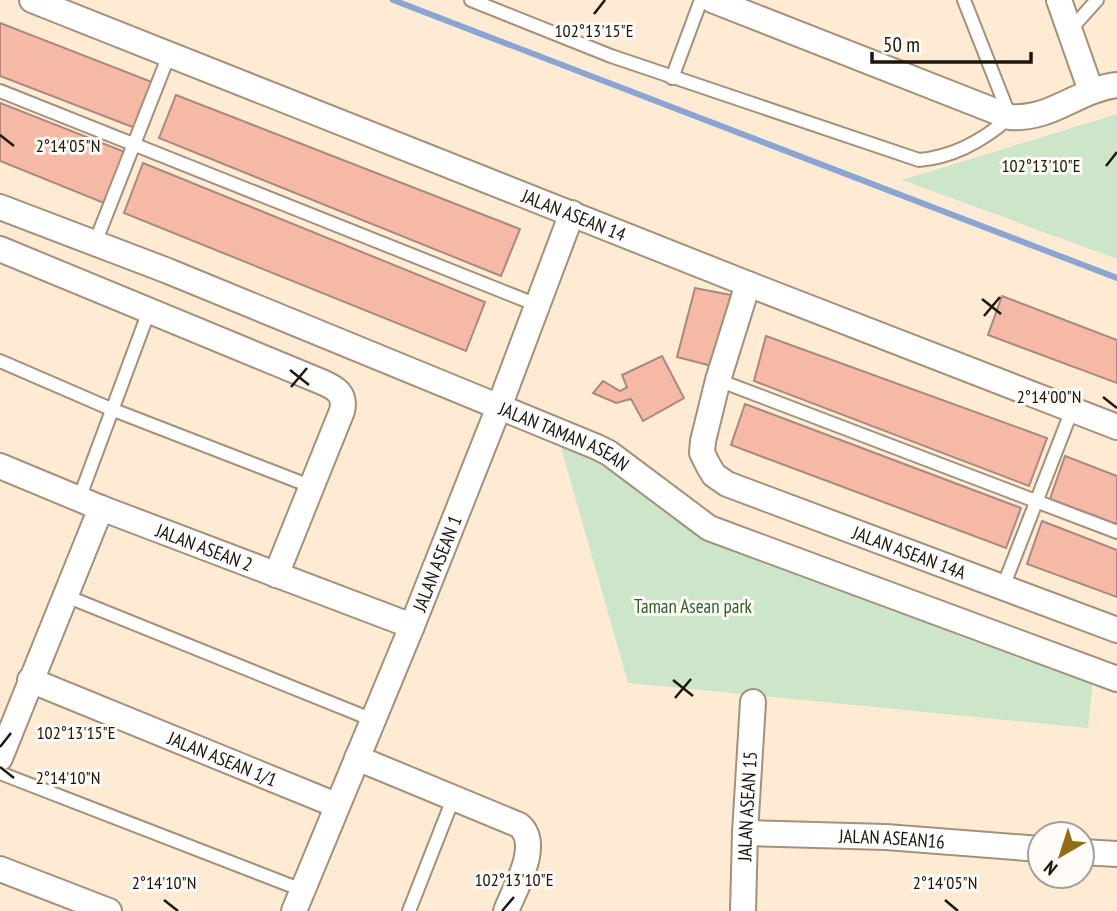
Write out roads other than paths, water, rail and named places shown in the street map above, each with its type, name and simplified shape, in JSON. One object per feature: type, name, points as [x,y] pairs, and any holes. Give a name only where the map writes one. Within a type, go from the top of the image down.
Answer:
[{"type":"street","name":"JALAN ASEAN 14","points":[[32,0],[1117,427]]},
{"type":"street","points":[[712,0],[1010,117],[1027,118],[1042,114],[1091,91],[1117,85]]},
{"type":"street","points":[[1059,0],[1091,91]]},
{"type":"street","name":"JALAN TAMAN ASEAN","points":[[0,207],[95,243],[609,453],[709,527],[1117,679]]},
{"type":"street","name":"JALAN ASEAN 1","points":[[298,900],[412,626],[572,213]]},
{"type":"street","points":[[0,249],[335,388],[342,396],[342,411],[276,575]]},
{"type":"street","points":[[718,380],[748,284]]},
{"type":"street","name":"JALAN ASEAN 14A","points":[[718,380],[702,453],[714,475],[727,484],[1117,629]]},
{"type":"street","name":"JALAN ASEAN 2","points":[[0,467],[90,504],[412,626]]},
{"type":"street","points":[[0,758],[66,596],[90,504]]},
{"type":"street","name":"JALAN ASEAN 1/1","points":[[30,681],[337,805]]},
{"type":"street","name":"JALAN ASEAN 15","points":[[743,911],[753,702]]},
{"type":"street","points":[[357,758],[519,825],[526,831],[530,841],[529,853],[506,911]]},
{"type":"street","name":"JALAN ASEAN16","points":[[745,833],[886,837],[1026,848]]},
{"type":"street","points":[[1096,853],[1117,854]]},
{"type":"street","points":[[0,869],[109,911]]},
{"type":"lane","points":[[471,0],[672,78],[919,160],[965,148],[984,139],[1010,117],[964,0]]},
{"type":"lane","points":[[672,78],[701,0]]},
{"type":"lane","points":[[1070,30],[1097,0]]},
{"type":"lane","points":[[95,243],[169,55]]},
{"type":"lane","points":[[0,91],[537,305]]},
{"type":"lane","points":[[90,504],[111,409],[149,311]]},
{"type":"lane","points":[[0,361],[111,409],[310,485]]},
{"type":"lane","points":[[718,380],[1117,532]]},
{"type":"lane","points":[[1003,587],[1072,410]]},
{"type":"lane","points":[[66,596],[373,720]]},
{"type":"lane","points":[[0,773],[298,900]]},
{"type":"lane","points":[[409,911],[453,799]]},
{"type":"waterway","points":[[393,0],[1117,278]]},
{"type":"park label","name":"Taman Asean park","points":[[693,606]]}]
